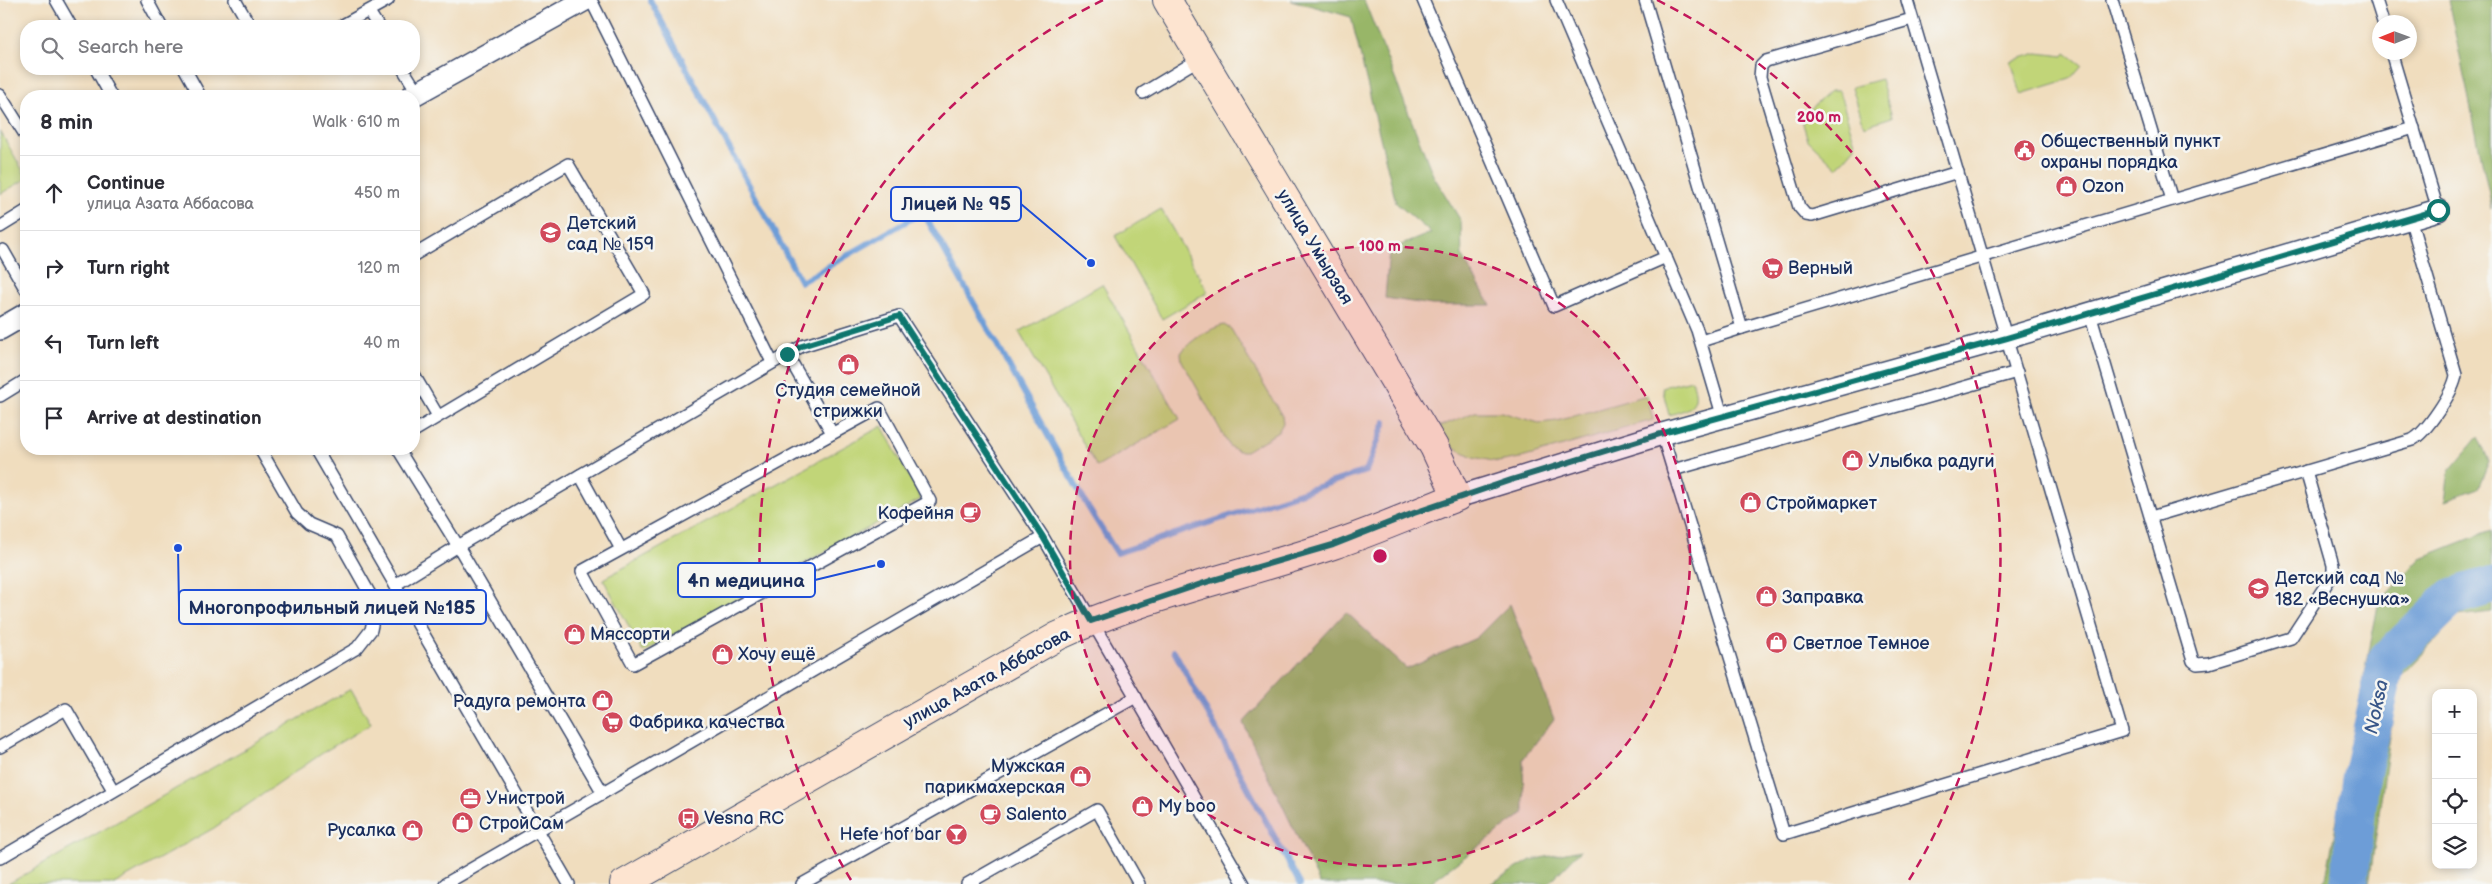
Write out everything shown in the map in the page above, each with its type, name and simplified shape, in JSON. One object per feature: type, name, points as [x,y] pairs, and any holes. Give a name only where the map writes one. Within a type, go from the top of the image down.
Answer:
[{"type":"street","points":[[420,91],[585,0]]},
{"type":"street","name":"улица Умырзая","points":[[1167,0],[1434,447],[1457,498]]},
{"type":"street","name":"улица Азата Аббасова","points":[[624,884],[1058,636],[1091,621],[1210,581],[1333,545],[1457,498],[1662,434],[2053,325],[2438,210]]},
{"type":"street","points":[[0,329],[20,317]]},
{"type":"lane","points":[[56,0],[68,20]]},
{"type":"lane","points":[[147,0],[158,20]]},
{"type":"lane","points":[[235,0],[247,20]]},
{"type":"lane","points":[[353,20],[388,0]]},
{"type":"lane","points":[[591,0],[772,362]]},
{"type":"lane","points":[[1423,0],[1554,306],[1666,257]]},
{"type":"lane","points":[[1556,0],[1701,341],[1723,418]]},
{"type":"lane","points":[[1645,0],[1742,328]]},
{"type":"lane","points":[[1662,434],[1784,834],[2122,732],[1907,0]]},
{"type":"lane","points":[[2112,0],[2172,200]]},
{"type":"lane","points":[[2376,0],[2380,15]]},
{"type":"lane","points":[[369,12],[374,20]]},
{"type":"lane","points":[[1912,19],[1766,61],[1762,65],[1760,76],[1796,198],[1802,213],[1812,216],[1958,172]]},
{"type":"lane","points":[[1144,93],[1201,58]]},
{"type":"lane","points":[[2393,60],[2438,210]]},
{"type":"lane","points":[[100,75],[108,90]]},
{"type":"lane","points":[[188,75],[196,90]]},
{"type":"lane","points":[[407,75],[413,90]]},
{"type":"lane","points":[[0,95],[20,127]]},
{"type":"lane","points":[[1701,341],[2414,128]]},
{"type":"lane","points":[[420,251],[568,164],[644,294],[420,427]]},
{"type":"lane","points":[[0,226],[20,214]]},
{"type":"lane","points":[[2151,518],[2416,438],[2425,430],[2453,387],[2456,375],[2410,218]]},
{"type":"lane","points":[[3,250],[20,280]]},
{"type":"lane","points":[[2090,314],[2193,660],[2199,665],[2291,638],[2333,574],[2333,565],[2306,471]]},
{"type":"lane","points":[[395,585],[772,362],[802,346],[899,316],[1043,537],[1244,884]]},
{"type":"lane","points":[[787,354],[832,433]]},
{"type":"lane","points":[[1673,470],[2017,372]]},
{"type":"lane","points":[[0,396],[20,384]]},
{"type":"lane","points":[[420,385],[438,416]]},
{"type":"lane","points":[[879,408],[930,501],[634,664],[582,571],[832,433],[879,408]]},
{"type":"lane","points":[[0,858],[357,648],[371,630],[376,605],[337,536],[309,524],[297,513],[263,455]]},
{"type":"lane","points":[[319,455],[569,884]]},
{"type":"lane","points":[[402,455],[458,546],[603,793]]},
{"type":"lane","points":[[580,475],[621,550]]},
{"type":"lane","points":[[445,884],[1043,537]]},
{"type":"lane","points":[[802,884],[1136,697]]},
{"type":"lane","points":[[0,746],[66,709],[113,790]]},
{"type":"lane","points":[[967,884],[1097,810],[1139,884]]},
{"type":"green space","points":[[1291,0],[1364,0],[1433,175],[1461,221],[1462,257],[1491,305],[1432,305],[1385,298],[1389,250],[1431,233],[1396,203],[1351,17]]},
{"type":"green space","points":[[2448,0],[2492,0],[2492,208]]},
{"type":"green space","points":[[2037,53],[2064,56],[2066,53],[2082,65],[2070,79],[2021,94],[2011,61]]},
{"type":"green space","points":[[1881,79],[1892,117],[1864,126],[1852,87]]},
{"type":"green space","points":[[1830,91],[1839,91],[1855,143],[1855,147],[1837,168],[1808,140],[1803,124],[1804,115]]},
{"type":"green space","points":[[0,131],[20,166],[20,182],[0,194]]},
{"type":"green space","points":[[1161,209],[1208,292],[1162,319],[1115,236]]},
{"type":"green space","points":[[1102,284],[1180,419],[1097,467],[1019,332]]},
{"type":"green space","points":[[1224,325],[1231,329],[1282,416],[1283,423],[1278,432],[1246,451],[1239,451],[1230,447],[1182,361],[1181,353],[1189,344],[1206,332]]},
{"type":"green space","points":[[1692,380],[1695,395],[1692,405],[1683,411],[1669,415],[1662,387]]},
{"type":"green space","points":[[1647,395],[1653,420],[1525,457],[1498,462],[1473,457],[1451,446],[1436,428],[1475,412],[1501,412],[1539,423],[1557,421]]},
{"type":"green space","points":[[882,426],[921,499],[643,652],[603,579]]},
{"type":"green space","points":[[2478,437],[2489,461],[2478,488],[2445,500],[2449,471]]},
{"type":"green space","points":[[2492,530],[2492,612],[2458,616],[2398,680],[2369,884],[2321,884],[2326,878],[2378,605],[2421,558]]},
{"type":"green space","points":[[1510,604],[1554,719],[1523,759],[1524,813],[1428,884],[1320,884],[1243,723],[1346,612],[1407,669],[1476,638]]},
{"type":"green space","points":[[351,689],[371,724],[327,750],[214,828],[114,884],[8,884]]},
{"type":"green space","points":[[1581,850],[1548,884],[1490,884],[1531,860]]},
{"type":"waterway","points":[[650,0],[801,282],[923,212],[1089,509],[1117,553],[1366,471],[1385,422]]},
{"type":"waterway","name":"Noksa","points":[[2349,884],[2360,782],[2387,660],[2452,597],[2492,585]]},
{"type":"waterway","points":[[1174,651],[1300,884]]},
{"type":"place","name":"Общественный пункт охраны порядка","points":[[2025,151]]},
{"type":"place","name":"Ozon","points":[[2066,186]]},
{"type":"place","name":"Детский сад № 159","points":[[551,233]]},
{"type":"place","name":"Лицей № 95","points":[[1091,263]]},
{"type":"place","name":"Верный","points":[[1772,268]]},
{"type":"place","name":"Студия семейной стрижки","points":[[848,365]]},
{"type":"place","name":"Улыбка радуги","points":[[1852,461]]},
{"type":"place","name":"Строймаркет","points":[[1750,503]]},
{"type":"place","name":"Кофейня","points":[[970,513]]},
{"type":"place","name":"Многопрофильный лицей №185","points":[[178,548]]},
{"type":"place","name":"4п медицина","points":[[881,564]]},
{"type":"place","name":"Детский сад № 182 «Веснушка»","points":[[2259,588]]},
{"type":"place","name":"Заправка","points":[[1766,597]]},
{"type":"place","name":"Мяссорти","points":[[574,634]]},
{"type":"place","name":"Светлое Темное","points":[[1777,643]]},
{"type":"place","name":"Хочу ещё","points":[[722,654]]},
{"type":"place","name":"Радуга ремонта","points":[[602,701]]},
{"type":"place","name":"Фабрика качества","points":[[613,722]]},
{"type":"place","name":"Мужская парикмахерская","points":[[1081,776]]},
{"type":"place","name":"Унистрой","points":[[470,798]]},
{"type":"place","name":"My boo","points":[[1142,806]]},
{"type":"place","name":"Salento","points":[[990,814]]},
{"type":"place","name":"Vesna RC","points":[[688,818]]},
{"type":"place","name":"СтройСам","points":[[463,823]]},
{"type":"place","name":"Русалка","points":[[412,830]]},
{"type":"place","name":"Hefe hof bar","points":[[957,834]]},
{"type":"route","points":[[787,354],[802,346],[899,316],[1043,537],[1091,621],[1210,581],[1333,545],[1457,498],[1670,431],[1723,418],[2007,338],[2438,210]]}]
